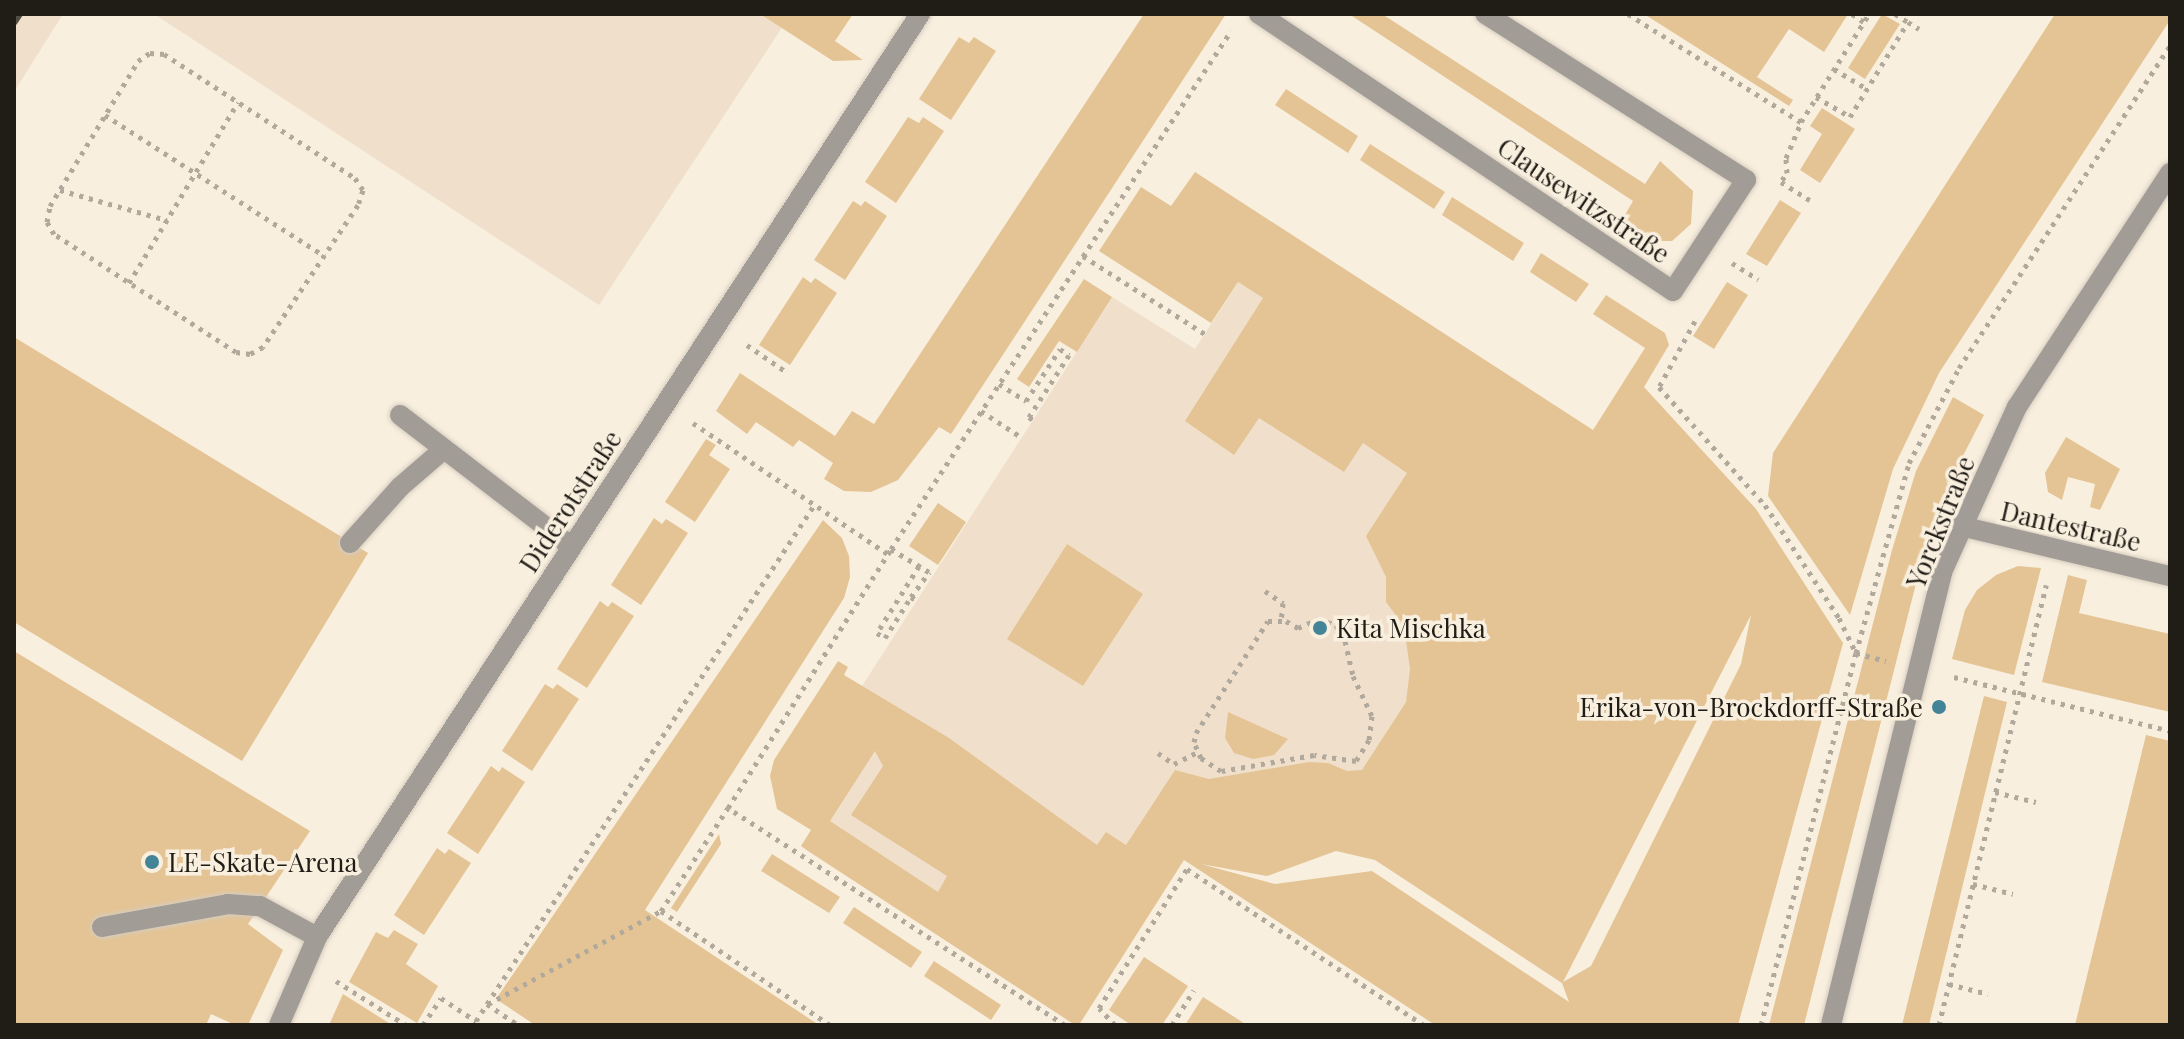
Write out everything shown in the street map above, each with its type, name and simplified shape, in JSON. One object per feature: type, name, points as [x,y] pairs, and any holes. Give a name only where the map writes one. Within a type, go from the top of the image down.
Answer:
[{"type":"street","name":"Diderotstraße","points":[[279,1025],[317,937],[920,14]]},
{"type":"street","name":"Clausewitzstraße","points":[[1259,14],[1673,291],[1746,180],[1485,14]]},
{"type":"street","name":"Yorckstraße","points":[[1831,1025],[1942,572],[2017,407],[2170,173]]},
{"type":"street","points":[[400,415],[571,546]]},
{"type":"street","points":[[350,543],[400,487],[444,449]]},
{"type":"street","name":"Dantestraße","points":[[1961,526],[2170,576]]},
{"type":"street","points":[[102,927],[228,904],[260,906],[317,937]]},
{"type":"path","points":[[1628,14],[1801,122]]},
{"type":"path","points":[[1852,14],[1864,22]]},
{"type":"path","points":[[1772,196],[1787,173],[1786,158],[1801,122],[1869,14]]},
{"type":"path","points":[[1895,14],[1919,29]]},
{"type":"path","points":[[1816,97],[1850,117],[1908,22]]},
{"type":"path","points":[[487,1004],[661,911],[889,551],[1235,26]]},
{"type":"path","points":[[1761,1025],[1856,653],[1909,463],[1951,382],[2170,46]]},
{"type":"path","points":[[150,53],[164,54],[238,102],[355,178],[363,190],[358,205],[263,347],[250,354],[236,352],[129,283],[54,234],[47,222],[50,206],[105,115],[138,61],[150,53]]},
{"type":"path","points":[[1834,69],[1867,89]]},
{"type":"path","points":[[129,283],[238,102]]},
{"type":"path","points":[[105,115],[325,256]]},
{"type":"path","points":[[1781,182],[1810,200]]},
{"type":"path","points":[[60,190],[167,220]]},
{"type":"path","points":[[1723,275],[1739,249]]},
{"type":"path","points":[[1083,256],[1205,334]]},
{"type":"path","points":[[1731,262],[1758,279]]},
{"type":"path","points":[[1700,312],[1659,387],[1765,505],[1839,618],[1856,653]]},
{"type":"path","points":[[742,342],[785,371]]},
{"type":"path","points":[[999,384],[1026,401],[1060,349],[1069,355],[1029,417],[1033,420]]},
{"type":"path","points":[[665,404],[815,504],[889,551],[919,566],[929,572],[885,638],[877,633],[919,566]]},
{"type":"path","points":[[981,411],[1021,437]]},
{"type":"path","points":[[423,1025],[441,998],[476,1021],[815,504]]},
{"type":"path","points":[[1939,1025],[2046,585]]},
{"type":"path","points":[[1265,591],[1283,603],[1281,621]]},
{"type":"path","points":[[1318,619],[1336,625],[1345,641],[1353,676],[1372,716],[1369,740],[1356,761],[1314,755],[1221,771],[1198,752],[1196,733],[1268,621],[1281,621],[1298,628],[1318,619]]},
{"type":"path","points":[[1856,653],[2170,731]]},
{"type":"path","points":[[1158,753],[1174,764],[1198,752]]},
{"type":"path","points":[[1995,792],[2036,802]]},
{"type":"path","points":[[728,808],[1065,1025]]},
{"type":"path","points":[[1115,1025],[1099,1008],[1187,869],[1424,1025]]},
{"type":"path","points":[[1973,884],[2013,894]]},
{"type":"path","points":[[661,911],[830,1025]]},
{"type":"path","points":[[317,937],[334,980],[406,1025]]},
{"type":"path","points":[[1949,984],[1988,994]]},
{"type":"path","points":[[1172,1025],[1194,990]]},
{"type":"path","points":[[487,1004],[518,1025]]},
{"type":"shaded area","points":[[14,14],[63,14],[14,92]]},
{"type":"shaded area","points":[[154,14],[791,14],[599,305]]},
{"type":"shaded area","points":[[760,14],[853,14],[835,41],[863,60],[833,61]]},
{"type":"shaded area","points":[[1144,14],[1226,14],[951,434],[939,427],[898,480],[871,492],[844,491],[824,479],[833,463],[799,440],[793,447],[756,422],[747,434],[716,411],[740,373],[835,436],[852,411],[874,424]]},
{"type":"shaded area","points":[[1349,14],[1382,14],[1645,184],[1660,161],[1693,191],[1691,224],[1672,241],[1651,241],[1619,225],[1633,201]]},
{"type":"shaded area","points":[[1644,14],[1848,14],[1824,52],[1789,29],[1757,77],[1793,100],[1789,106]]},
{"type":"shaded area","points":[[1882,14],[1900,24],[1865,79],[1848,68]]},
{"type":"shaded area","points":[[2055,14],[2170,14],[2170,20],[1939,373],[1893,469],[1850,615],[1768,496],[1773,453]]},
{"type":"shaded area","points":[[959,37],[969,43],[974,37],[996,51],[951,120],[919,99]]},
{"type":"shaded area","points":[[1286,89],[1358,136],[1348,153],[1275,105]]},
{"type":"shaded area","points":[[1822,108],[1855,129],[1820,183],[1800,170],[1822,134],[1810,126]]},
{"type":"shaded area","points":[[908,117],[919,123],[923,117],[944,131],[896,203],[865,182]]},
{"type":"shaded area","points":[[1370,144],[1445,192],[1434,209],[1360,160]]},
{"type":"shaded area","points":[[1195,172],[1593,430],[1645,348],[1593,314],[1606,295],[1665,333],[1669,345],[1644,387],[1756,509],[1843,643],[1738,1025],[1435,1025],[1184,860],[1079,1025],[1075,1025],[801,846],[811,830],[777,809],[770,776],[774,760],[838,661],[848,667],[844,675],[949,738],[1097,845],[1106,832],[1126,845],[1175,770],[1209,779],[1309,762],[1328,763],[1347,771],[1362,770],[1406,702],[1410,669],[1404,626],[1386,602],[1386,577],[1366,536],[1407,473],[1363,443],[1344,472],[1259,418],[1234,455],[1185,421],[1263,298],[1238,282],[1211,323],[1099,251],[1141,187],[1171,206]],"holes":[[[1751,615],[1741,664],[1591,966],[1563,982]],[[875,751],[883,766],[851,815],[947,876],[938,892],[830,821]],[[1336,851],[1375,860],[1562,983],[1569,1002],[1372,871],[1275,884],[1201,864],[1267,876]]]},
{"type":"shaded area","points":[[1452,197],[1524,243],[1513,261],[1442,215]]},
{"type":"shaded area","points":[[1780,200],[1801,213],[1767,266],[1746,254]]},
{"type":"shaded area","points":[[853,201],[861,206],[865,201],[887,216],[845,280],[814,260]]},
{"type":"shaded area","points":[[1541,253],[1589,284],[1576,302],[1530,272]]},
{"type":"shaded area","points":[[803,277],[811,283],[815,278],[837,293],[790,365],[759,345]]},
{"type":"shaded area","points":[[1084,279],[1112,297],[1077,352],[1059,341],[1029,387],[1017,379]]},
{"type":"shaded area","name":"Kita Mischka","points":[[1238,282],[1752,611],[1562,983],[1375,859],[1186,817],[1077,984],[829,821],[901,711],[862,686],[1112,297],[1195,349]]},
{"type":"shaded area","points":[[1727,282],[1748,295],[1714,349],[1693,336]]},
{"type":"shaded area","points":[[14,337],[368,553],[242,761],[14,622]]},
{"type":"shaded area","points":[[1953,397],[1984,415],[1951,479],[1923,556],[1804,1025],[1769,1025],[1892,550],[1916,471]]},
{"type":"shaded area","points":[[2066,437],[2120,469],[2100,510],[2090,507],[2095,484],[2068,477],[2062,500],[2048,492],[2045,473]]},
{"type":"shaded area","points":[[706,439],[716,445],[709,455],[730,469],[695,522],[665,502]]},
{"type":"shaded area","points":[[938,503],[966,522],[938,565],[909,546]]},
{"type":"shaded area","points":[[654,518],[662,524],[666,519],[688,533],[641,605],[611,585]]},
{"type":"shaded area","points":[[823,520],[842,538],[849,556],[850,577],[844,598],[645,910],[819,1025],[535,1025],[496,999]]},
{"type":"shaded area","points":[[1067,544],[1143,594],[1083,686],[1007,639]]},
{"type":"shaded area","points":[[2018,566],[2041,568],[2014,675],[1952,659],[1965,610],[1977,590],[1996,575]]},
{"type":"shaded area","points":[[2068,575],[2087,580],[2079,613],[2170,634],[2170,712],[2042,682]]},
{"type":"shaded area","points":[[600,601],[608,607],[612,602],[634,616],[587,688],[557,669]]},
{"type":"shaded area","name":"LE-Skate-Arena","points":[[14,651],[310,831],[248,924],[283,950],[248,1025],[235,1025],[211,1014],[206,1025],[14,1025]]},
{"type":"shaded area","points":[[545,684],[553,689],[557,684],[579,699],[532,771],[502,751]]},
{"type":"shaded area","points":[[1984,696],[2007,702],[1929,1025],[1902,1025]]},
{"type":"shaded area","points":[[1228,712],[1288,739],[1274,755],[1253,759],[1234,753],[1225,738]]},
{"type":"shaded area","points":[[2146,735],[2170,741],[2170,1025],[2075,1025]]},
{"type":"shaded area","points":[[491,766],[499,772],[502,767],[525,782],[478,854],[447,833]]},
{"type":"shaded area","points":[[719,834],[721,844],[677,912],[671,908]]},
{"type":"shaded area","points":[[437,848],[445,854],[449,849],[471,863],[424,935],[394,915]]},
{"type":"shaded area","points":[[772,854],[840,897],[829,913],[761,871]]},
{"type":"shaded area","points":[[854,907],[922,952],[911,968],[843,923]]},
{"type":"shaded area","points":[[394,930],[418,944],[406,964],[438,986],[417,1023],[349,982],[376,932],[388,938]]},
{"type":"shaded area","points":[[1144,957],[1188,986],[1162,1025],[1131,1025],[1109,1010]]},
{"type":"shaded area","points":[[934,961],[1001,1005],[991,1020],[924,976]]},
{"type":"shaded area","points":[[343,994],[392,1025],[329,1025]]},
{"type":"shaded area","points":[[1203,997],[1247,1025],[1185,1025]]},
{"type":"railway","points":[[14,23],[20,14]]},
{"type":"place","name":"Kita Mischka","points":[[1320,628]]},
{"type":"place","name":"Erika-von-Brockdorff-Straße","points":[[1939,707]]},
{"type":"place","name":"LE-Skate-Arena","points":[[152,862]]}]
